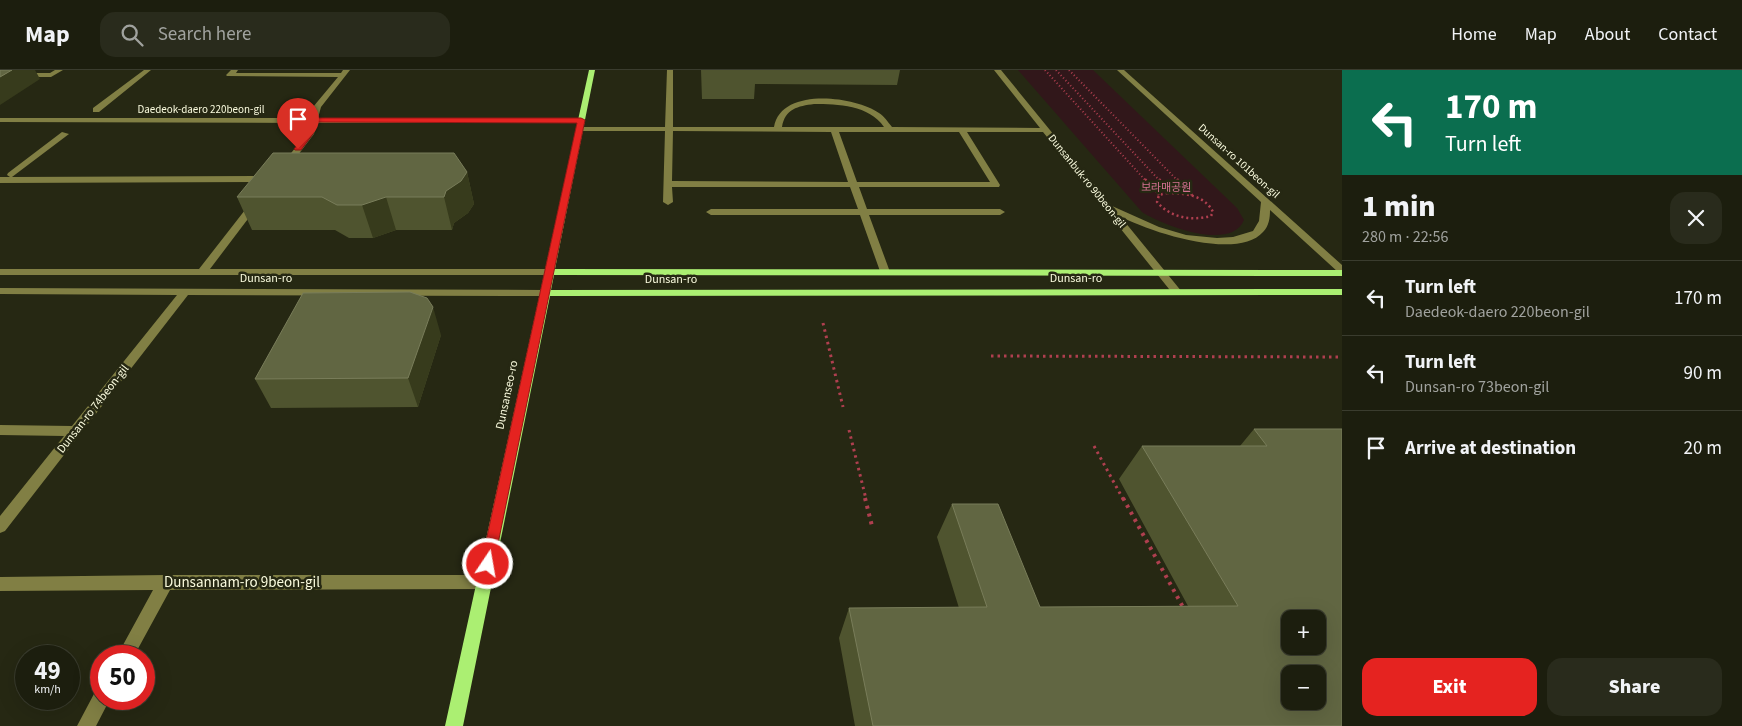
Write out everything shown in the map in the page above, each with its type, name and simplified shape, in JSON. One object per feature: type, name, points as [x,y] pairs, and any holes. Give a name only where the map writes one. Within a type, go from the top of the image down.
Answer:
[{"type":"main road","name":"Dunsanseo-ro","points":[[454,726],[592,70]]},
{"type":"main road","name":"Dunsan-ro","points":[[549,272],[1342,272]]},
{"type":"main road","name":"Dunsan-ro","points":[[545,293],[1342,292]]},
{"type":"street","points":[[0,75],[51,75],[60,70]]},
{"type":"street","points":[[96,110],[148,70]]},
{"type":"street","points":[[235,70],[229,75],[345,73]]},
{"type":"street","points":[[668,202],[670,70]]},
{"type":"street","name":"Dunsanbuk-ro 90beon-gil","points":[[997,70],[1177,292]]},
{"type":"street","name":"Dunsan-ro 101beon-gil","points":[[1120,70],[1342,272]]},
{"type":"street","points":[[0,180],[275,179],[310,134],[317,107],[345,73]]},
{"type":"street","points":[[778,129],[782,113],[790,108],[802,104],[831,101],[864,108],[876,114],[889,130]]},
{"type":"street","name":"Daedeok-daero 220beon-gil","points":[[0,120],[314,120],[580,125],[669,129],[1046,130]]},
{"type":"street","points":[[834,130],[885,272]]},
{"type":"street","points":[[668,184],[996,185],[962,130]]},
{"type":"street","points":[[11,175],[65,134]]},
{"type":"street","points":[[202,272],[263,194]]},
{"type":"street","points":[[1106,203],[1145,226],[1169,234],[1219,241],[1243,238],[1259,231],[1264,220],[1266,202]]},
{"type":"street","points":[[711,212],[1000,212]]},
{"type":"street","name":"Dunsan-ro","points":[[0,272],[549,272]]},
{"type":"street","name":"Dunsan-ro","points":[[0,291],[545,293]]},
{"type":"street","name":"Dunsan-ro 74beon-gil","points":[[0,528],[186,291]]},
{"type":"street","points":[[0,430],[76,431]]},
{"type":"street","points":[[131,645],[166,582]]},
{"type":"street","name":"Dunsannam-ro 9beon-gil","points":[[0,584],[484,582]]},
{"type":"street","points":[[86,726],[95,710]]},
{"type":"path","points":[[1044,70],[1159,195]]},
{"type":"path","points":[[1056,70],[1172,192]]},
{"type":"path","points":[[1069,70],[1193,196]]},
{"type":"path","points":[[1172,192],[1193,196],[1208,204],[1213,212],[1211,216],[1197,219],[1172,213],[1157,202],[1159,195],[1172,192]]},
{"type":"path","points":[[823,323],[843,407]]},
{"type":"path","points":[[991,356],[1342,356]]},
{"type":"path","points":[[849,430],[872,526]]},
{"type":"path","points":[[1094,446],[1185,612]]},
{"type":"green space","name":"보라매공원","points":[[1018,70],[1093,70],[1237,208],[1244,220],[1237,229],[1225,234],[1211,235],[1180,229],[1142,212]]},
{"type":"building","points":[[0,70],[12,70],[0,77]]},
{"type":"building","points":[[273,153],[454,153],[467,172],[461,181],[446,191],[444,197],[386,197],[362,205],[337,205],[322,197],[237,197]]},
{"type":"building","points":[[410,292],[427,298],[433,307],[408,378],[255,379],[303,293]]},
{"type":"building","points":[[1254,429],[1342,429],[1342,726],[873,726],[849,608],[987,607],[952,504],[998,504],[1040,607],[1238,606],[1142,446],[1267,446]]},
{"type":"route","points":[[298,149],[310,134],[314,120],[581,120],[488,564]]}]
